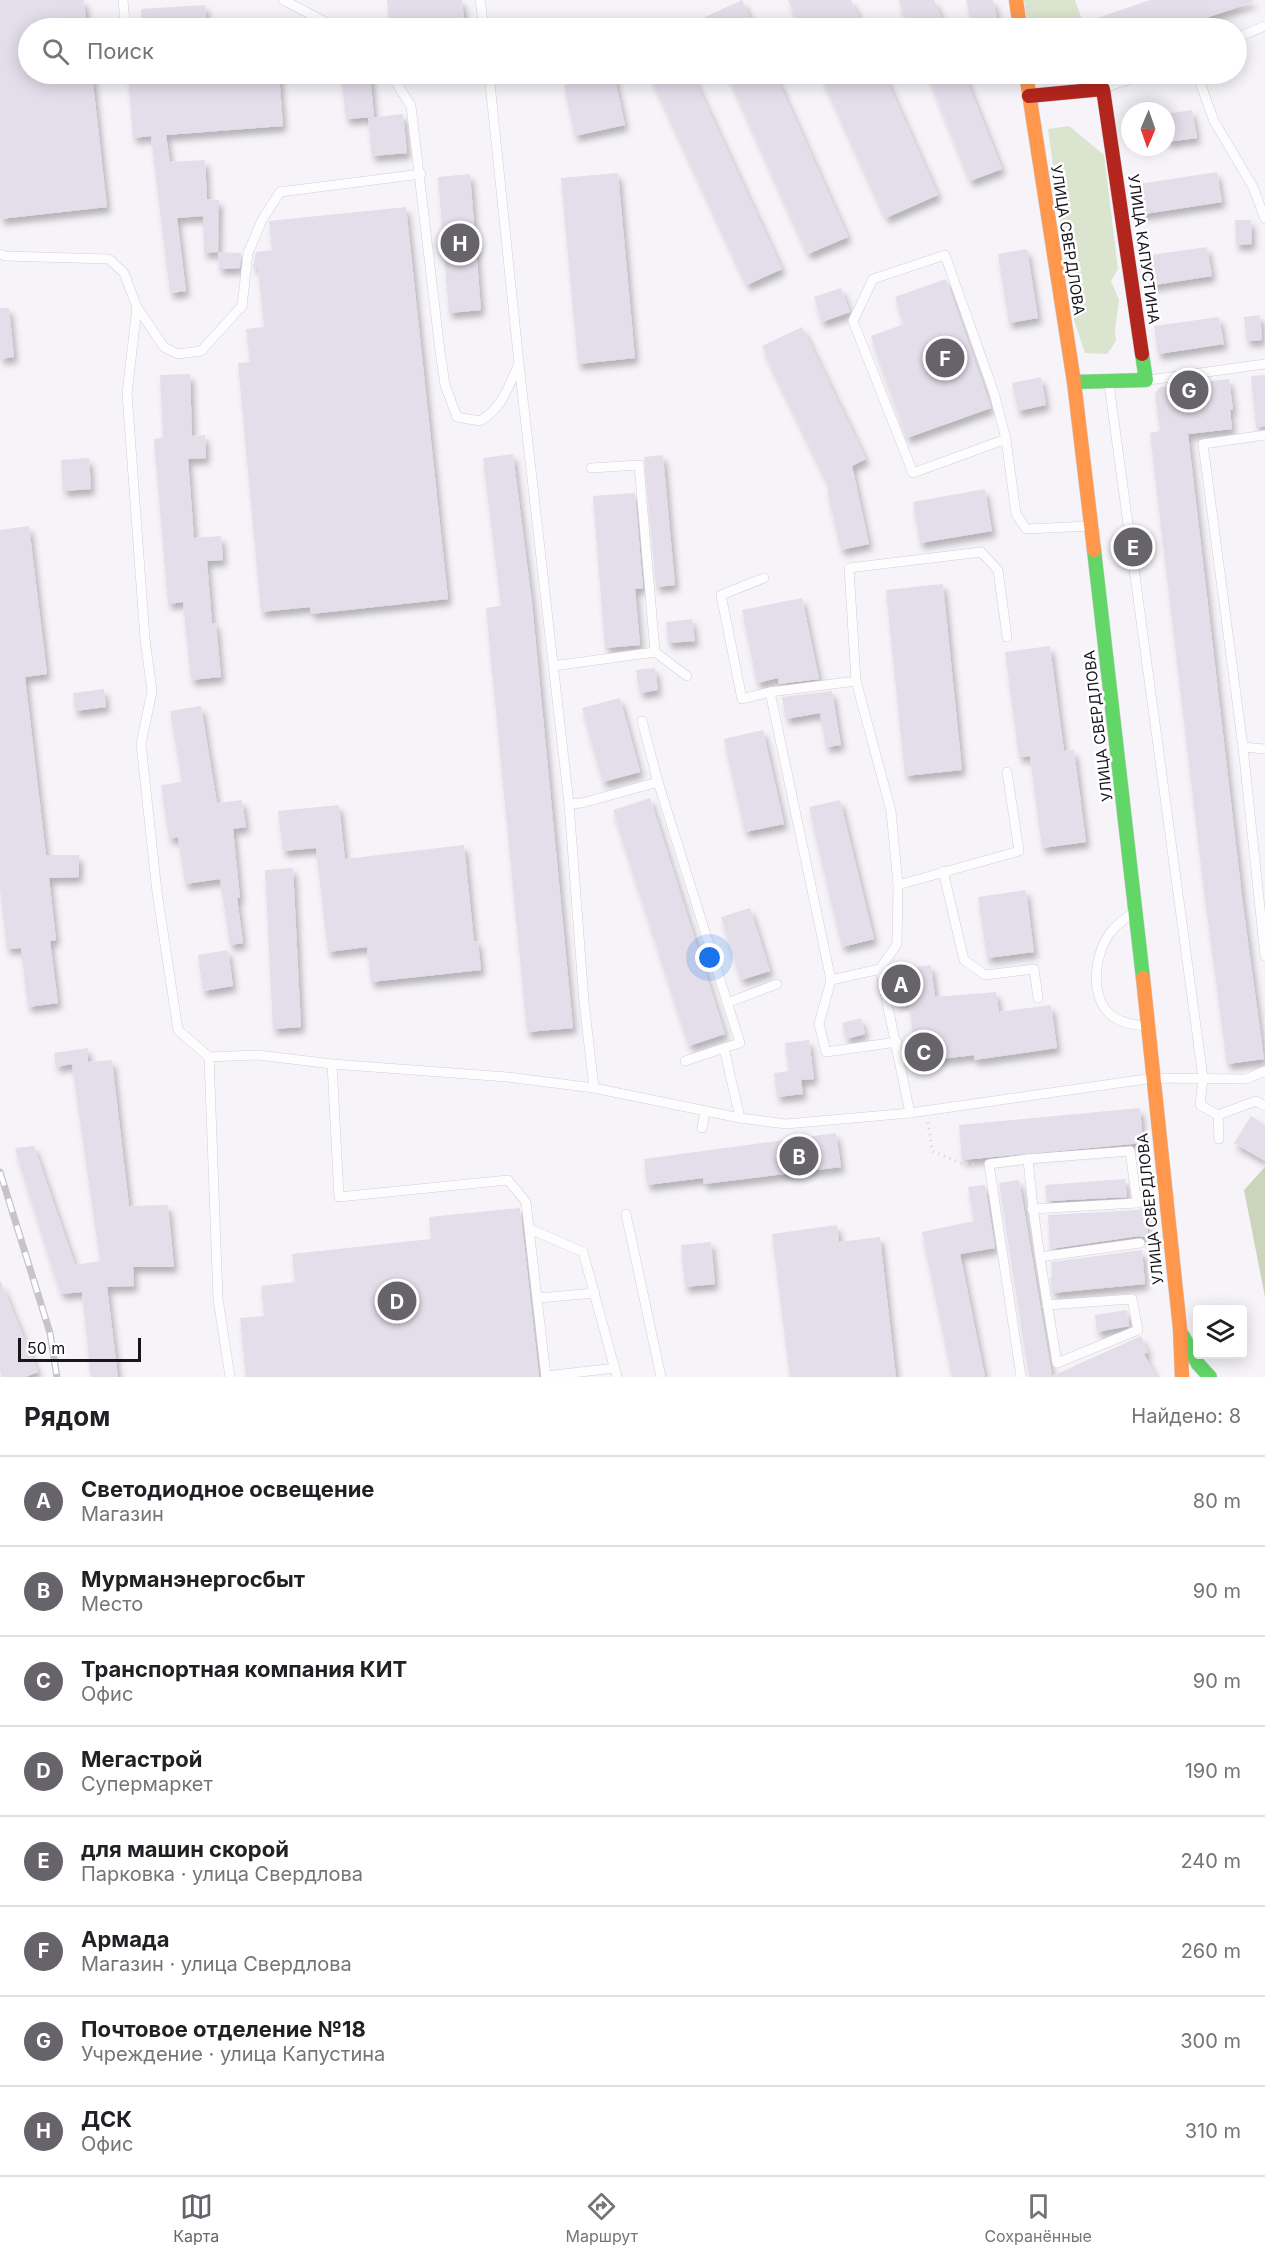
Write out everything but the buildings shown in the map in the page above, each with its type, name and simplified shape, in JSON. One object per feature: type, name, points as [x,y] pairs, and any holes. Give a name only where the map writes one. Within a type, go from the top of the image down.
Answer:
[{"type":"street","points":[[1016,0],[1019,18]]},
{"type":"street","name":"УЛИЦА СВЕРДЛОВА","points":[[1027,84],[1074,382],[1136,910],[1180,1329],[1180,1376]]},
{"type":"street","points":[[1029,96],[1102,89]]},
{"type":"street","name":"УЛИЦА КАПУСТИНА","points":[[1102,89],[1115,159],[1146,380]]},
{"type":"street","points":[[1074,382],[1146,380]]},
{"type":"street","points":[[1180,1329],[1198,1364],[1210,1377]]},
{"type":"lane","points":[[123,0],[124,18]]},
{"type":"lane","points":[[284,0],[318,18]]},
{"type":"lane","points":[[480,0],[483,18]]},
{"type":"lane","points":[[1247,33],[1265,26]]},
{"type":"lane","points":[[397,84],[411,106],[445,385],[457,417],[480,421],[491,414],[500,405],[519,363]]},
{"type":"lane","points":[[490,84],[569,804],[584,1002],[594,1089]]},
{"type":"lane","points":[[1102,89],[1117,84]]},
{"type":"lane","points":[[1201,84],[1214,121],[1253,187],[1265,219]]},
{"type":"lane","points":[[0,254],[109,259],[124,273],[137,307],[164,347],[178,354],[201,351],[242,306],[248,254],[262,220],[280,192],[421,174]]},
{"type":"lane","points":[[1006,439],[913,473],[853,321],[873,279],[945,255],[994,393],[1006,439],[1016,514],[1026,529],[1090,526]]},
{"type":"lane","points":[[137,307],[127,393],[145,639],[152,691],[141,744],[157,892],[178,1030],[209,1057],[258,1055],[332,1064],[507,1077],[594,1089],[705,1112],[786,1124],[927,1111],[1153,1078],[1246,1079],[1265,1071]]},
{"type":"lane","points":[[1146,380],[1265,364]]},
{"type":"lane","points":[[1108,381],[1203,1078],[1200,1105],[1218,1115],[1256,1101],[1265,1106]]},
{"type":"lane","points":[[1265,435],[1203,444],[1243,747],[1265,956]]},
{"type":"lane","points":[[591,468],[639,465],[655,652]]},
{"type":"lane","points":[[831,980],[880,969],[897,944],[898,885],[891,811],[856,681],[849,568],[981,552],[998,570],[1008,637]]},
{"type":"lane","points":[[764,578],[721,595],[742,699],[770,692],[856,681]]},
{"type":"lane","points":[[553,666],[655,652],[687,676]]},
{"type":"lane","points":[[770,692],[831,980],[819,1024],[826,1052],[897,1042]]},
{"type":"lane","points":[[642,721],[658,782],[740,1043],[685,1061]]},
{"type":"lane","points":[[1243,747],[1265,749]]},
{"type":"lane","points":[[898,885],[1019,851],[1007,772]]},
{"type":"lane","points":[[569,804],[582,803],[658,782]]},
{"type":"lane","points":[[943,872],[964,960],[985,975],[1034,969],[1038,998]]},
{"type":"lane","points":[[1136,910],[1111,932],[1103,946],[1097,960],[1097,987],[1102,1004],[1116,1018],[1132,1025],[1148,1026]]},
{"type":"lane","points":[[880,969],[897,1042],[901,1079],[910,1113]]},
{"type":"lane","points":[[727,1002],[777,984]]},
{"type":"lane","points":[[724,1048],[740,1118]]},
{"type":"lane","points":[[209,1057],[218,1299],[230,1377]]},
{"type":"lane","points":[[332,1064],[339,1197],[508,1180],[526,1202],[546,1377],[616,1373],[583,1252],[530,1229]]},
{"type":"lane","points":[[702,1128],[705,1112]]},
{"type":"lane","points":[[1218,1115],[1219,1139]]},
{"type":"lane","points":[[1021,1377],[989,1164],[1130,1151],[1137,1203]]},
{"type":"lane","points":[[1028,1159],[1032,1209],[1047,1305],[1057,1363],[1138,1330],[1132,1299],[1047,1305]]},
{"type":"lane","points":[[1032,1209],[1137,1203],[1155,1194],[1164,1193]]},
{"type":"lane","points":[[626,1214],[661,1377]]},
{"type":"lane","points":[[1040,1257],[1140,1243]]},
{"type":"lane","points":[[538,1298],[595,1293]]},
{"type":"path","points":[[927,1111],[932,1151],[961,1163],[989,1164]]},
{"type":"green space","points":[[1024,0],[1075,0],[1081,18],[1027,18]]},
{"type":"green space","points":[[1069,126],[1104,155],[1118,269],[1111,281],[1119,300],[1115,328],[1116,341],[1107,354],[1085,353],[1074,320],[1048,129]]},
{"type":"green space","points":[[1265,1167],[1265,1297],[1244,1190]]},
{"type":"railway","points":[[0,1172],[50,1333],[57,1377]]},
{"type":"traffic: fast","points":[[1074,382],[1146,380],[1142,354]]},
{"type":"traffic: fast","points":[[1094,550],[1143,978]]},
{"type":"traffic: fast","points":[[1183,1336],[1198,1364],[1210,1377]]},
{"type":"traffic: slow","points":[[1016,0],[1019,18]]},
{"type":"traffic: slow","points":[[1028,84],[1074,382],[1094,550]]},
{"type":"traffic: slow","points":[[1143,978],[1180,1329],[1182,1377]]},
{"type":"traffic: jam","points":[[1029,96],[1103,89],[1142,354]]},
{"type":"place","name":"ДСК","points":[[460,243]]},
{"type":"place","name":"Армада","points":[[945,358]]},
{"type":"place","name":"Почтовое отделение №18","points":[[1189,390]]},
{"type":"place","name":"для машин скорой","points":[[1133,547]]},
{"type":"place","name":"Светодиодное освещение","points":[[901,984]]},
{"type":"place","name":"Транспортная компания КИТ","points":[[924,1052]]},
{"type":"place","name":"Мурманэнергосбыт","points":[[799,1156]]},
{"type":"place","name":"Мегастрой","points":[[397,1301]]}]
